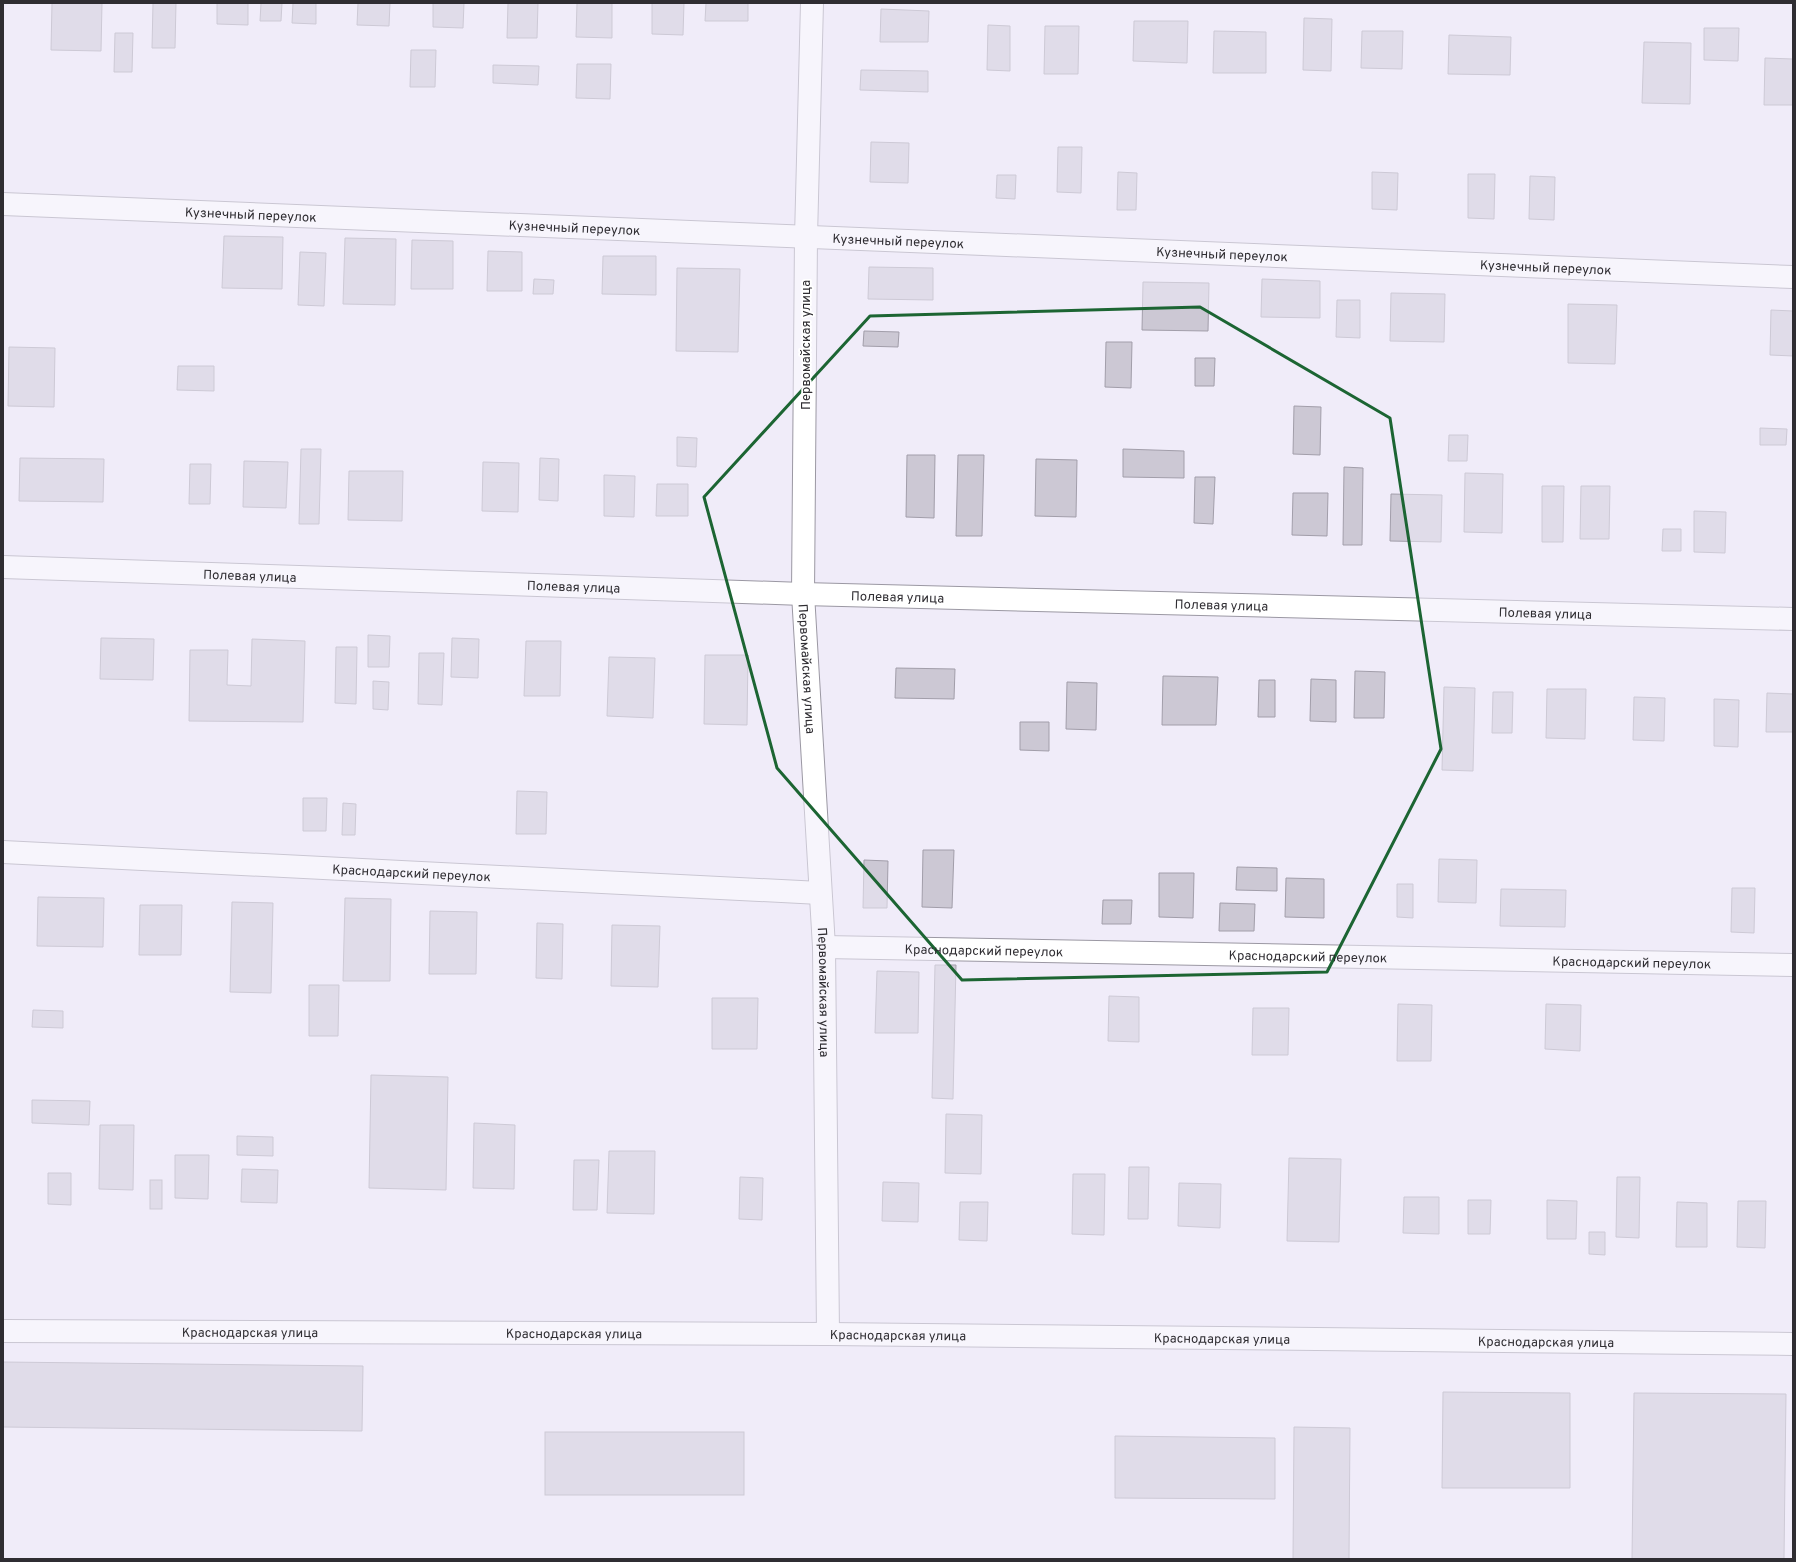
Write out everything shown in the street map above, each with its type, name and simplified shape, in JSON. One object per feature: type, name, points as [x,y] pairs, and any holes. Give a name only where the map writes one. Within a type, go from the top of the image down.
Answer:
[{"type":"street","name":"Первомайская улица","points":[[812,3],[806,237],[803,594],[824,948],[828,1334]]},
{"type":"street","name":"Кузнечный переулок","points":[[3,204],[1793,277]]},
{"type":"street","name":"Полевая улица","points":[[3,567],[803,594],[1793,619]]},
{"type":"street","name":"Краснодарский переулок","points":[[3,852],[820,893]]},
{"type":"street","name":"Краснодарский переулок","points":[[824,948],[1793,965]]},
{"type":"street","name":"Краснодарская улица","points":[[3,1331],[828,1334],[1793,1344]]},
{"type":"highlighted area","points":[[1200,307],[1390,418],[1441,749],[1327,972],[962,980],[777,768],[704,497],[870,316]]},
{"type":"building","points":[[52,3],[102,3],[101,51],[51,50]]},
{"type":"building","points":[[153,3],[176,3],[175,48],[152,48]]},
{"type":"building","points":[[217,3],[248,3],[248,25],[217,24]]},
{"type":"building","points":[[261,3],[282,3],[281,21],[260,21]]},
{"type":"building","points":[[293,3],[316,3],[316,24],[292,23]]},
{"type":"building","points":[[358,3],[390,3],[389,26],[357,25]]},
{"type":"building","points":[[433,3],[464,3],[463,28],[433,27]]},
{"type":"building","points":[[508,3],[538,3],[537,38],[507,38]]},
{"type":"building","points":[[577,3],[612,3],[612,38],[576,37]]},
{"type":"building","points":[[652,3],[684,3],[683,35],[652,34]]},
{"type":"building","points":[[706,3],[748,3],[748,21],[705,21]]},
{"type":"building","points":[[881,9],[929,11],[928,42],[880,42]]},
{"type":"building","points":[[1304,18],[1332,19],[1331,71],[1303,70]]},
{"type":"building","points":[[1134,21],[1188,21],[1187,63],[1133,61]]},
{"type":"building","points":[[988,25],[1010,26],[1010,71],[987,70]]},
{"type":"building","points":[[1045,26],[1079,26],[1078,74],[1044,74]]},
{"type":"building","points":[[1704,28],[1739,28],[1738,61],[1704,60]]},
{"type":"building","points":[[1214,31],[1266,32],[1266,73],[1213,73]]},
{"type":"building","points":[[1362,31],[1403,31],[1402,69],[1361,68]]},
{"type":"building","points":[[115,33],[133,33],[132,72],[114,72]]},
{"type":"building","points":[[1449,35],[1511,37],[1510,75],[1448,74]]},
{"type":"building","points":[[1644,42],[1691,43],[1690,104],[1642,103]]},
{"type":"building","points":[[411,50],[436,50],[435,87],[410,87]]},
{"type":"building","points":[[1765,58],[1793,59],[1793,105],[1764,105]]},
{"type":"building","points":[[577,64],[611,64],[610,99],[576,98]]},
{"type":"building","points":[[493,65],[539,66],[538,85],[493,83]]},
{"type":"building","points":[[861,70],[928,71],[928,92],[860,90]]},
{"type":"building","points":[[871,142],[909,143],[908,183],[870,182]]},
{"type":"building","points":[[1058,147],[1082,147],[1081,193],[1057,192]]},
{"type":"building","points":[[1118,172],[1137,173],[1136,210],[1117,210]]},
{"type":"building","points":[[1372,172],[1398,173],[1397,210],[1372,209]]},
{"type":"building","points":[[1468,174],[1495,174],[1494,219],[1468,218]]},
{"type":"building","points":[[997,175],[1016,175],[1015,199],[996,198]]},
{"type":"building","points":[[1530,176],[1555,177],[1554,220],[1529,219]]},
{"type":"building","points":[[224,236],[283,237],[282,289],[222,288]]},
{"type":"building","points":[[345,238],[396,239],[395,305],[343,304]]},
{"type":"building","points":[[412,240],[453,241],[453,289],[411,289]]},
{"type":"building","points":[[488,251],[522,252],[522,291],[487,291]]},
{"type":"building","points":[[300,252],[326,253],[324,306],[298,305]]},
{"type":"building","points":[[603,256],[656,256],[656,295],[602,294]]},
{"type":"building","points":[[869,267],[933,268],[933,300],[868,299]]},
{"type":"building","points":[[677,268],[740,269],[738,352],[676,351]]},
{"type":"building","points":[[534,279],[554,280],[553,294],[533,294]]},
{"type":"building","points":[[1262,279],[1320,281],[1320,318],[1261,317]]},
{"type":"building","points":[[1143,282],[1209,283],[1208,331],[1142,330]]},
{"type":"building","points":[[1391,293],[1445,294],[1444,342],[1390,341]]},
{"type":"building","points":[[1337,300],[1360,300],[1360,338],[1336,337]]},
{"type":"building","points":[[1568,304],[1617,305],[1615,364],[1568,363]]},
{"type":"building","points":[[1771,310],[1793,311],[1793,356],[1770,355]]},
{"type":"building","points":[[864,331],[899,332],[898,347],[863,346]]},
{"type":"building","points":[[1106,342],[1132,342],[1131,388],[1105,387]]},
{"type":"building","points":[[9,347],[55,348],[54,407],[8,406]]},
{"type":"building","points":[[1195,358],[1215,358],[1214,386],[1195,386]]},
{"type":"building","points":[[178,366],[214,366],[214,391],[177,390]]},
{"type":"building","points":[[1294,406],[1321,407],[1320,455],[1293,454]]},
{"type":"building","points":[[1760,428],[1787,429],[1786,445],[1760,445]]},
{"type":"building","points":[[1449,435],[1468,435],[1467,461],[1448,461]]},
{"type":"building","points":[[677,437],[697,438],[696,467],[677,466]]},
{"type":"building","points":[[301,449],[321,449],[319,524],[299,524]]},
{"type":"building","points":[[1123,449],[1184,451],[1184,478],[1123,477]]},
{"type":"building","points":[[907,455],[935,455],[934,518],[906,517]]},
{"type":"building","points":[[958,455],[984,455],[982,536],[956,536]]},
{"type":"building","points":[[20,458],[104,459],[103,502],[19,501]]},
{"type":"building","points":[[540,458],[559,459],[558,501],[539,500]]},
{"type":"building","points":[[1036,459],[1077,460],[1076,517],[1035,516]]},
{"type":"building","points":[[244,461],[288,462],[286,508],[243,507]]},
{"type":"building","points":[[483,462],[519,463],[518,512],[482,511]]},
{"type":"building","points":[[190,464],[211,464],[210,504],[189,504]]},
{"type":"building","points":[[1344,467],[1363,468],[1362,545],[1343,545]]},
{"type":"building","points":[[349,471],[403,471],[402,521],[348,520]]},
{"type":"building","points":[[1465,473],[1503,474],[1502,533],[1464,532]]},
{"type":"building","points":[[604,475],[635,476],[634,517],[604,516]]},
{"type":"building","points":[[1195,477],[1215,477],[1213,524],[1194,523]]},
{"type":"building","points":[[657,484],[688,484],[688,516],[656,516]]},
{"type":"building","points":[[1542,486],[1564,486],[1563,542],[1542,542]]},
{"type":"building","points":[[1581,486],[1610,486],[1609,539],[1580,539]]},
{"type":"building","points":[[1293,493],[1328,493],[1327,536],[1292,535]]},
{"type":"building","points":[[1391,494],[1442,495],[1441,542],[1390,541]]},
{"type":"building","points":[[1694,511],[1726,512],[1725,553],[1694,552]]},
{"type":"building","points":[[1663,529],[1681,529],[1681,551],[1662,551]]},
{"type":"building","points":[[368,635],[390,636],[389,667],[368,667]]},
{"type":"building","points":[[101,638],[154,639],[153,680],[100,679]]},
{"type":"building","points":[[452,638],[479,639],[478,678],[451,677]]},
{"type":"building","points":[[252,639],[305,641],[303,722],[189,721],[190,650],[228,650],[227,685],[251,686]]},
{"type":"building","points":[[526,641],[561,641],[560,696],[524,696]]},
{"type":"building","points":[[336,647],[357,647],[356,704],[335,703]]},
{"type":"building","points":[[419,653],[444,653],[442,705],[418,704]]},
{"type":"building","points":[[705,655],[748,655],[747,725],[704,724]]},
{"type":"building","points":[[609,657],[655,658],[653,718],[607,716]]},
{"type":"building","points":[[896,668],[955,669],[954,699],[895,698]]},
{"type":"building","points":[[1355,671],[1385,672],[1384,718],[1354,718]]},
{"type":"building","points":[[1163,676],[1218,677],[1216,725],[1162,725]]},
{"type":"building","points":[[1311,679],[1336,680],[1336,722],[1310,721]]},
{"type":"building","points":[[1259,680],[1275,680],[1275,717],[1258,717]]},
{"type":"building","points":[[373,681],[389,682],[388,710],[373,709]]},
{"type":"building","points":[[1067,682],[1097,683],[1096,730],[1066,729]]},
{"type":"building","points":[[1444,687],[1475,688],[1473,771],[1442,770]]},
{"type":"building","points":[[1547,689],[1586,689],[1585,739],[1546,738]]},
{"type":"building","points":[[1493,692],[1513,692],[1512,733],[1492,733]]},
{"type":"building","points":[[1767,693],[1793,694],[1793,732],[1766,732]]},
{"type":"building","points":[[1634,697],[1665,698],[1664,741],[1633,740]]},
{"type":"building","points":[[1714,699],[1739,700],[1738,747],[1714,746]]},
{"type":"building","points":[[1020,722],[1049,722],[1049,751],[1020,750]]},
{"type":"building","points":[[517,791],[547,792],[546,834],[516,834]]},
{"type":"building","points":[[303,798],[327,798],[326,831],[303,831]]},
{"type":"building","points":[[343,803],[356,804],[355,835],[342,835]]},
{"type":"building","points":[[923,850],[954,850],[952,908],[922,907]]},
{"type":"building","points":[[1439,859],[1477,860],[1476,903],[1438,902]]},
{"type":"building","points":[[864,860],[888,861],[887,908],[863,908]]},
{"type":"building","points":[[1237,867],[1277,868],[1277,891],[1236,890]]},
{"type":"building","points":[[1159,873],[1194,873],[1193,918],[1159,917]]},
{"type":"building","points":[[1286,878],[1324,879],[1324,918],[1285,917]]},
{"type":"building","points":[[1397,884],[1413,884],[1413,918],[1397,917]]},
{"type":"building","points":[[1732,888],[1755,888],[1754,933],[1731,932]]},
{"type":"building","points":[[1501,889],[1566,890],[1565,927],[1500,926]]},
{"type":"building","points":[[38,897],[104,898],[103,947],[37,946]]},
{"type":"building","points":[[345,898],[391,899],[390,981],[343,981]]},
{"type":"building","points":[[1103,900],[1132,900],[1131,924],[1102,924]]},
{"type":"building","points":[[232,902],[273,903],[271,993],[230,992]]},
{"type":"building","points":[[1220,903],[1255,904],[1254,931],[1219,931]]},
{"type":"building","points":[[140,905],[182,905],[181,955],[139,955]]},
{"type":"building","points":[[430,911],[477,912],[476,974],[429,974]]},
{"type":"building","points":[[537,923],[563,924],[562,979],[536,978]]},
{"type":"building","points":[[612,925],[660,926],[658,987],[611,986]]},
{"type":"building","points":[[935,965],[956,965],[953,1099],[932,1098]]},
{"type":"building","points":[[877,971],[919,972],[918,1033],[875,1033]]},
{"type":"building","points":[[309,985],[339,985],[338,1036],[309,1036]]},
{"type":"building","points":[[1109,996],[1139,997],[1139,1042],[1108,1041]]},
{"type":"building","points":[[712,998],[758,998],[757,1049],[712,1049]]},
{"type":"building","points":[[1398,1004],[1432,1005],[1431,1061],[1397,1061]]},
{"type":"building","points":[[1546,1004],[1581,1005],[1580,1051],[1545,1049]]},
{"type":"building","points":[[1253,1008],[1289,1008],[1288,1055],[1252,1055]]},
{"type":"building","points":[[33,1010],[63,1011],[63,1028],[32,1027]]},
{"type":"building","points":[[371,1075],[448,1077],[446,1190],[369,1188]]},
{"type":"building","points":[[32,1100],[90,1101],[89,1125],[32,1123]]},
{"type":"building","points":[[946,1114],[982,1115],[981,1174],[945,1173]]},
{"type":"building","points":[[474,1123],[515,1125],[514,1189],[473,1188]]},
{"type":"building","points":[[100,1125],[134,1125],[133,1190],[99,1189]]},
{"type":"building","points":[[237,1136],[273,1137],[273,1156],[237,1155]]},
{"type":"building","points":[[609,1151],[655,1151],[654,1214],[607,1213]]},
{"type":"building","points":[[175,1155],[209,1155],[208,1199],[175,1198]]},
{"type":"building","points":[[1289,1158],[1341,1159],[1339,1242],[1287,1241]]},
{"type":"building","points":[[574,1160],[599,1160],[597,1210],[573,1210]]},
{"type":"building","points":[[1129,1167],[1149,1167],[1148,1219],[1128,1219]]},
{"type":"building","points":[[242,1169],[278,1170],[277,1203],[241,1202]]},
{"type":"building","points":[[48,1173],[71,1173],[71,1205],[48,1204]]},
{"type":"building","points":[[1073,1174],[1105,1174],[1104,1235],[1072,1234]]},
{"type":"building","points":[[740,1177],[763,1178],[762,1220],[739,1219]]},
{"type":"building","points":[[1617,1177],[1640,1177],[1639,1238],[1616,1237]]},
{"type":"building","points":[[150,1180],[162,1180],[162,1209],[150,1209]]},
{"type":"building","points":[[883,1182],[919,1183],[918,1222],[882,1221]]},
{"type":"building","points":[[1179,1183],[1221,1184],[1220,1228],[1178,1226]]},
{"type":"building","points":[[1404,1197],[1439,1197],[1439,1234],[1403,1233]]},
{"type":"building","points":[[1468,1200],[1491,1200],[1490,1234],[1468,1234]]},
{"type":"building","points":[[1547,1200],[1577,1201],[1576,1239],[1547,1239]]},
{"type":"building","points":[[1738,1201],[1766,1201],[1765,1248],[1737,1247]]},
{"type":"building","points":[[960,1202],[988,1202],[987,1241],[959,1240]]},
{"type":"building","points":[[1677,1202],[1707,1203],[1707,1247],[1676,1247]]},
{"type":"building","points":[[1589,1232],[1605,1232],[1605,1255],[1589,1254]]},
{"type":"building","points":[[3,1362],[363,1366],[362,1431],[3,1427]]},
{"type":"building","points":[[1443,1392],[1570,1393],[1570,1488],[1442,1488]]},
{"type":"building","points":[[1634,1393],[1786,1394],[1784,1559],[1632,1559]]},
{"type":"building","points":[[1294,1427],[1350,1428],[1349,1559],[1293,1559]]},
{"type":"building","points":[[545,1432],[744,1432],[744,1495],[545,1495]]},
{"type":"building","points":[[1115,1436],[1275,1438],[1275,1499],[1115,1498]]}]
